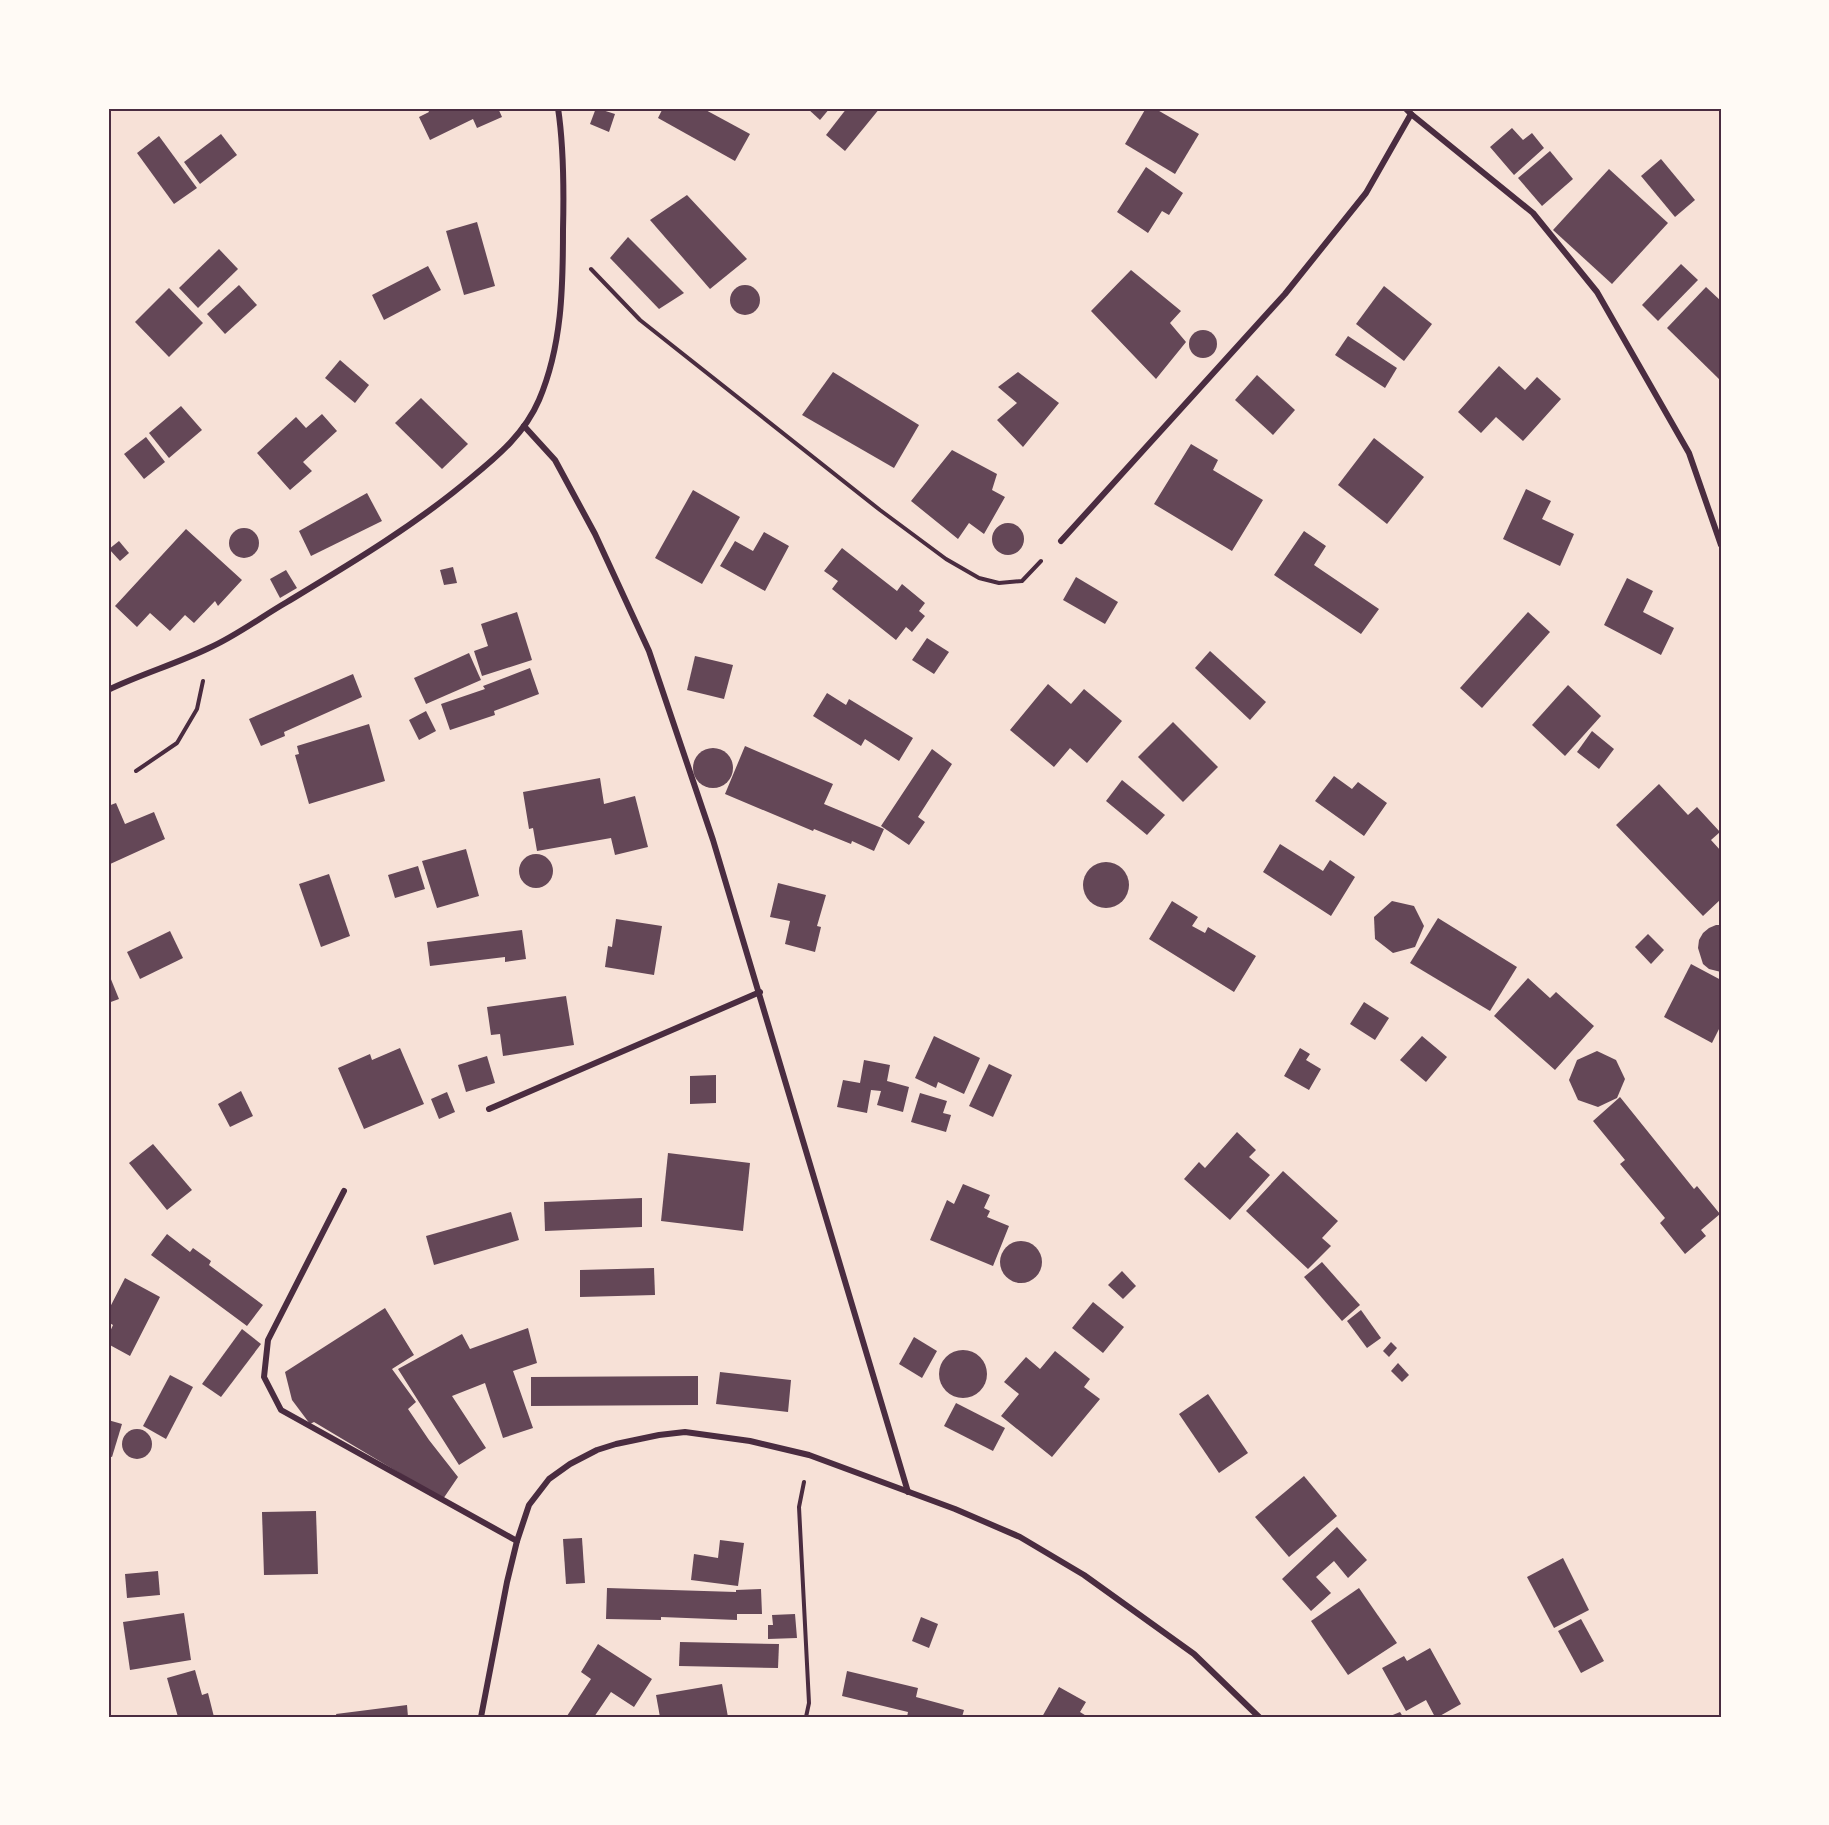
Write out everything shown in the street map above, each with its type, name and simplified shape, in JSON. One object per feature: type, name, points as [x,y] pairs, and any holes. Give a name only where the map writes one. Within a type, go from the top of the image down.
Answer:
[{"type":"street","points":[[108,690],[210,648],[333,574],[407,527],[453,493],[504,450],[524,426],[539,401],[558,337],[564,275],[563,161],[558,108]]},
{"type":"street","points":[[1405,108],[1533,213],[1597,292],[1689,453],[1721,544]]},
{"type":"street","points":[[1060,541],[1285,294],[1366,194],[1411,114]]},
{"type":"street","points":[[524,426],[555,460],[595,534],[649,651],[713,840],[760,992],[908,1492]]},
{"type":"street","points":[[489,1109],[760,992]]},
{"type":"street","points":[[344,1191],[268,1340],[264,1377],[281,1410],[517,1541]]},
{"type":"street","points":[[481,1717],[507,1582],[529,1505],[549,1479],[570,1464],[597,1450],[659,1435],[685,1432],[750,1441],[809,1455],[955,1509],[1020,1537],[1084,1575],[1194,1654],[1259,1717]]},
{"type":"path","points":[[563,241],[640,320],[945,559],[979,578],[999,583],[1022,581],[1060,541]]},
{"type":"path","points":[[136,771],[177,743],[197,709],[210,648]]},
{"type":"path","points":[[806,1717],[809,1703],[799,1507],[809,1455]]},
{"type":"building","points":[[427,108],[498,108],[502,117],[477,128],[473,119],[430,140],[419,117],[429,112]]},
{"type":"building","points":[[596,108],[615,114],[609,132],[590,124]]},
{"type":"building","points":[[663,108],[702,108],[750,134],[735,161],[658,118]]},
{"type":"building","points":[[807,108],[830,108],[820,120]]},
{"type":"building","points":[[847,108],[880,108],[845,151],[826,135]]},
{"type":"building","points":[[1146,108],[1154,108],[1199,134],[1175,174],[1125,144]]},
{"type":"building","points":[[1512,128],[1523,140],[1532,133],[1544,148],[1514,175],[1490,147]]},
{"type":"building","points":[[221,134],[237,155],[200,184],[184,162]]},
{"type":"building","points":[[159,136],[197,188],[174,204],[137,153]]},
{"type":"building","points":[[1550,151],[1573,179],[1542,206],[1518,178]]},
{"type":"building","points":[[1661,159],[1695,200],[1675,217],[1641,176]]},
{"type":"building","points":[[1146,167],[1183,193],[1169,215],[1162,211],[1148,233],[1117,212]]},
{"type":"building","points":[[1609,169],[1668,223],[1612,284],[1553,230]]},
{"type":"building","points":[[687,195],[747,259],[710,289],[650,220]]},
{"type":"building","points":[[477,222],[495,286],[464,295],[446,231]]},
{"type":"building","points":[[628,237],[684,293],[659,309],[610,258]]},
{"type":"building","points":[[219,249],[238,269],[198,308],[179,288]]},
{"type":"building","points":[[1681,264],[1698,280],[1658,321],[1642,305]]},
{"type":"building","points":[[428,266],[441,290],[384,320],[372,295]]},
{"type":"building","points":[[1131,270],[1181,311],[1170,323],[1186,342],[1156,379],[1091,311]]},
{"type":"building","points":[[239,285],[257,305],[225,334],[207,314]]},
{"type":"building","points":[[745,285],[756,289],[760,300],[756,311],[745,315],[734,311],[730,300],[734,289]]},
{"type":"building","points":[[1384,286],[1432,324],[1404,361],[1356,324]]},
{"type":"building","points":[[1706,287],[1721,301],[1721,381],[1667,328]]},
{"type":"building","points":[[169,288],[203,323],[169,357],[135,322]]},
{"type":"building","points":[[1203,330],[1213,334],[1217,344],[1213,354],[1203,358],[1193,354],[1189,344],[1193,334]]},
{"type":"building","points":[[1348,336],[1397,368],[1385,388],[1335,355]]},
{"type":"building","points":[[340,360],[369,385],[355,403],[325,378]]},
{"type":"building","points":[[1499,366],[1525,390],[1537,377],[1561,399],[1523,441],[1496,417],[1481,433],[1458,412]]},
{"type":"building","points":[[833,372],[919,425],[894,468],[802,415]]},
{"type":"building","points":[[1018,372],[1059,403],[1023,447],[997,420],[1017,403],[998,387]]},
{"type":"building","points":[[1257,375],[1295,410],[1273,435],[1235,400]]},
{"type":"building","points":[[421,398],[468,444],[442,469],[395,423]]},
{"type":"building","points":[[181,406],[202,430],[169,458],[149,433]]},
{"type":"building","points":[[322,414],[337,431],[303,462],[312,471],[290,490],[257,453],[296,417],[306,428]]},
{"type":"building","points":[[146,437],[165,462],[144,479],[124,454]]},
{"type":"building","points":[[1374,438],[1424,477],[1387,524],[1338,485]]},
{"type":"building","points":[[1191,444],[1218,460],[1213,470],[1263,500],[1232,551],[1154,504]]},
{"type":"building","points":[[952,450],[997,474],[992,490],[1005,497],[984,534],[969,523],[958,539],[911,501]]},
{"type":"building","points":[[1526,489],[1551,501],[1542,519],[1574,534],[1560,566],[1503,539]]},
{"type":"building","points":[[693,490],[740,517],[702,584],[655,558]]},
{"type":"building","points":[[367,493],[382,521],[311,556],[299,531]]},
{"type":"building","points":[[1008,523],[1020,527],[1024,539],[1020,551],[1008,555],[996,551],[992,539],[996,527]]},
{"type":"building","points":[[244,528],[250,529],[258,537],[258,549],[250,557],[244,558],[238,557],[230,549],[229,543],[230,537],[238,529]]},
{"type":"building","points":[[186,529],[242,580],[218,606],[215,601],[194,623],[185,615],[170,631],[150,613],[137,627],[115,606]]},
{"type":"building","points":[[1304,531],[1326,546],[1314,565],[1379,609],[1361,634],[1274,575]]},
{"type":"building","points":[[764,532],[789,546],[765,591],[720,566],[735,541],[753,551]]},
{"type":"building","points":[[119,541],[129,553],[120,561],[109,549]]},
{"type":"building","points":[[842,548],[897,591],[902,584],[925,603],[919,611],[925,616],[912,632],[906,627],[896,640],[832,589],[838,581],[824,571]]},
{"type":"building","points":[[453,567],[457,583],[444,585],[440,570]]},
{"type":"building","points":[[286,570],[297,588],[280,598],[270,579]]},
{"type":"building","points":[[1076,577],[1118,602],[1105,624],[1063,600]]},
{"type":"building","points":[[1627,578],[1653,591],[1643,612],[1674,628],[1661,655],[1604,625]]},
{"type":"building","points":[[517,612],[532,660],[482,676],[474,651],[488,646],[481,624]]},
{"type":"building","points":[[1528,612],[1550,632],[1482,708],[1460,688]]},
{"type":"building","points":[[927,638],[949,652],[934,674],[912,660]]},
{"type":"building","points":[[1210,651],[1266,702],[1250,720],[1195,668]]},
{"type":"building","points":[[469,653],[481,680],[426,704],[414,678]]},
{"type":"building","points":[[695,656],[733,665],[724,699],[687,690]]},
{"type":"building","points":[[530,668],[539,694],[494,711],[495,715],[450,730],[441,704],[485,689],[483,686]]},
{"type":"building","points":[[353,674],[362,697],[284,732],[285,736],[261,746],[249,719]]},
{"type":"building","points":[[1048,684],[1071,704],[1084,689],[1122,721],[1087,763],[1070,748],[1054,767],[1010,730]]},
{"type":"building","points":[[1568,685],[1601,716],[1565,756],[1532,725]]},
{"type":"building","points":[[827,693],[846,705],[849,699],[913,738],[899,761],[865,739],[861,746],[813,716]]},
{"type":"building","points":[[426,711],[436,731],[419,740],[409,720]]},
{"type":"building","points":[[1173,722],[1218,767],[1183,802],[1138,757]]},
{"type":"building","points":[[369,724],[385,781],[309,804],[295,755],[299,754],[297,746]]},
{"type":"building","points":[[1592,731],[1614,749],[1599,769],[1577,752]]},
{"type":"building","points":[[745,746],[833,784],[824,804],[884,829],[874,851],[852,841],[851,844],[814,829],[813,831],[725,794]]},
{"type":"building","points":[[713,748],[721,749],[727,754],[732,760],[732,776],[727,782],[721,787],[713,788],[705,787],[699,782],[694,776],[693,768],[694,760],[699,754],[705,749]]},
{"type":"building","points":[[932,749],[952,764],[918,817],[925,822],[909,845],[881,826]]},
{"type":"building","points":[[1334,776],[1352,789],[1358,782],[1387,803],[1364,836],[1315,801]]},
{"type":"building","points":[[600,778],[604,804],[635,796],[648,847],[615,855],[611,838],[537,851],[533,828],[529,829],[523,792]]},
{"type":"building","points":[[1122,780],[1165,815],[1147,835],[1106,801]]},
{"type":"building","points":[[1659,784],[1688,815],[1697,807],[1720,832],[1711,840],[1721,851],[1721,899],[1703,916],[1616,825]]},
{"type":"building","points":[[116,803],[125,824],[154,812],[165,839],[108,865],[108,806]]},
{"type":"building","points":[[1280,844],[1323,871],[1330,860],[1355,877],[1331,916],[1263,872]]},
{"type":"building","points":[[466,849],[479,896],[437,908],[422,861]]},
{"type":"building","points":[[536,854],[548,859],[553,871],[548,883],[536,888],[524,883],[519,871],[524,859]]},
{"type":"building","points":[[1106,862],[1122,869],[1129,885],[1122,901],[1106,908],[1090,901],[1083,885],[1090,869]]},
{"type":"building","points":[[418,866],[425,889],[395,898],[388,875]]},
{"type":"building","points":[[329,874],[350,936],[321,947],[299,884]]},
{"type":"building","points":[[778,883],[826,895],[817,926],[821,927],[815,952],[785,944],[790,921],[770,917]]},
{"type":"building","points":[[1172,901],[1198,917],[1192,926],[1205,933],[1208,927],[1256,956],[1234,992],[1149,939]]},
{"type":"building","points":[[1392,901],[1414,906],[1424,926],[1415,947],[1393,953],[1375,939],[1374,917]]},
{"type":"building","points":[[1438,918],[1517,967],[1490,1011],[1410,963]]},
{"type":"building","points":[[616,919],[662,926],[654,975],[605,967],[608,946],[612,947]]},
{"type":"building","points":[[1716,925],[1721,925],[1721,972],[1709,969],[1703,964],[1698,948],[1703,933]]},
{"type":"building","points":[[522,930],[526,959],[505,962],[505,957],[430,966],[427,942]]},
{"type":"building","points":[[170,931],[183,958],[140,979],[127,952]]},
{"type":"building","points":[[1648,934],[1664,950],[1651,964],[1635,947]]},
{"type":"building","points":[[1691,964],[1721,980],[1721,1025],[1712,1043],[1664,1017]]},
{"type":"building","points":[[108,972],[119,999],[108,1003]]},
{"type":"building","points":[[1528,978],[1550,998],[1556,992],[1594,1026],[1555,1070],[1494,1016]]},
{"type":"building","points":[[566,996],[574,1045],[503,1056],[500,1034],[491,1035],[487,1007]]},
{"type":"building","points":[[1364,1002],[1389,1018],[1375,1040],[1350,1024]]},
{"type":"building","points":[[934,1036],[980,1058],[964,1094],[938,1082],[936,1088],[915,1078]]},
{"type":"building","points":[[1422,1036],[1447,1057],[1426,1082],[1400,1060]]},
{"type":"building","points":[[400,1048],[424,1104],[364,1129],[338,1068],[370,1054],[372,1060]]},
{"type":"building","points":[[1300,1048],[1310,1054],[1306,1060],[1321,1069],[1309,1090],[1284,1076]]},
{"type":"building","points":[[1597,1051],[1616,1060],[1625,1079],[1617,1098],[1598,1107],[1578,1100],[1569,1080],[1577,1060]]},
{"type":"building","points":[[487,1056],[495,1083],[466,1092],[458,1065]]},
{"type":"building","points":[[864,1060],[890,1065],[887,1081],[909,1087],[903,1112],[877,1105],[881,1091],[871,1090],[867,1113],[837,1107],[843,1080],[860,1083]]},
{"type":"building","points":[[989,1064],[1012,1075],[993,1117],[969,1106]]},
{"type":"building","points":[[716,1075],[716,1103],[690,1104],[690,1076]]},
{"type":"building","points":[[241,1091],[253,1116],[230,1127],[218,1104]]},
{"type":"building","points":[[447,1092],[455,1112],[439,1119],[431,1099]]},
{"type":"building","points":[[920,1093],[947,1101],[943,1113],[951,1115],[946,1132],[911,1122]]},
{"type":"building","points":[[1620,1097],[1694,1189],[1697,1186],[1720,1214],[1701,1230],[1706,1236],[1685,1254],[1660,1223],[1665,1218],[1620,1164],[1625,1160],[1593,1121]]},
{"type":"building","points":[[1237,1132],[1256,1150],[1249,1157],[1270,1175],[1230,1220],[1184,1179],[1199,1162],[1205,1168]]},
{"type":"building","points":[[153,1144],[192,1190],[167,1210],[129,1163]]},
{"type":"building","points":[[668,1153],[750,1163],[743,1231],[661,1221]]},
{"type":"building","points":[[1283,1171],[1338,1221],[1322,1238],[1331,1246],[1308,1269],[1246,1211]]},
{"type":"building","points":[[963,1184],[990,1195],[984,1208],[990,1211],[987,1217],[1009,1226],[993,1266],[930,1240],[947,1200],[954,1204]]},
{"type":"building","points":[[642,1198],[642,1227],[545,1231],[544,1202]]},
{"type":"building","points":[[511,1212],[519,1240],[434,1265],[426,1236]]},
{"type":"building","points":[[167,1234],[190,1252],[193,1248],[211,1261],[209,1265],[263,1305],[247,1326],[151,1255]]},
{"type":"building","points":[[1021,1241],[1036,1247],[1042,1262],[1036,1277],[1021,1283],[1006,1277],[1000,1262],[1006,1247]]},
{"type":"building","points":[[1322,1262],[1360,1305],[1342,1321],[1304,1277]]},
{"type":"building","points":[[654,1268],[655,1295],[580,1297],[580,1270]]},
{"type":"building","points":[[1122,1271],[1136,1286],[1123,1299],[1108,1285]]},
{"type":"building","points":[[125,1278],[160,1297],[130,1356],[108,1344],[108,1336],[113,1325],[108,1322],[108,1311]]},
{"type":"building","points":[[1093,1302],[1124,1327],[1103,1353],[1072,1328]]},
{"type":"building","points":[[385,1308],[414,1355],[392,1369],[416,1402],[408,1409],[458,1477],[443,1499],[314,1422],[310,1424],[292,1400],[285,1372]]},
{"type":"building","points":[[1361,1310],[1381,1338],[1367,1348],[1347,1321]]},
{"type":"building","points":[[528,1328],[537,1363],[513,1371],[533,1428],[503,1438],[485,1383],[452,1396],[486,1448],[459,1465],[398,1369],[462,1334],[470,1349]]},
{"type":"building","points":[[242,1329],[261,1344],[221,1397],[202,1384]]},
{"type":"building","points":[[914,1337],[937,1351],[922,1378],[899,1364]]},
{"type":"building","points":[[1391,1342],[1397,1348],[1389,1357],[1383,1351]]},
{"type":"building","points":[[958,1350],[968,1350],[980,1357],[987,1369],[987,1379],[980,1391],[968,1398],[958,1398],[943,1387],[939,1379],[939,1369],[950,1354]]},
{"type":"building","points":[[1055,1351],[1090,1379],[1084,1387],[1100,1399],[1052,1457],[1001,1416],[1019,1394],[1004,1382],[1026,1357],[1040,1369]]},
{"type":"building","points":[[1398,1363],[1409,1375],[1402,1382],[1391,1371]]},
{"type":"building","points":[[720,1372],[791,1380],[788,1412],[716,1404]]},
{"type":"building","points":[[170,1375],[193,1387],[166,1439],[143,1426]]},
{"type":"building","points":[[698,1376],[698,1405],[531,1406],[531,1377]]},
{"type":"building","points":[[1208,1394],[1248,1453],[1219,1473],[1179,1414]]},
{"type":"building","points":[[956,1403],[1005,1428],[993,1451],[944,1426]]},
{"type":"building","points":[[108,1420],[122,1424],[112,1457],[108,1456]]},
{"type":"building","points":[[137,1429],[148,1433],[152,1444],[148,1455],[137,1459],[126,1455],[122,1444],[126,1433]]},
{"type":"building","points":[[1304,1476],[1337,1516],[1289,1557],[1255,1517]]},
{"type":"building","points":[[316,1511],[318,1574],[264,1575],[262,1512]]},
{"type":"building","points":[[1337,1527],[1367,1560],[1348,1578],[1334,1561],[1316,1577],[1331,1593],[1311,1611],[1282,1579]]},
{"type":"building","points":[[582,1538],[585,1583],[566,1584],[563,1539]]},
{"type":"building","points":[[720,1540],[744,1543],[738,1586],[691,1580],[694,1554],[718,1558]]},
{"type":"building","points":[[1563,1558],[1589,1610],[1554,1628],[1527,1577]]},
{"type":"building","points":[[158,1571],[160,1595],[127,1598],[125,1574]]},
{"type":"building","points":[[607,1588],[736,1592],[736,1590],[761,1589],[762,1614],[737,1614],[737,1620],[661,1617],[661,1620],[606,1619]]},
{"type":"building","points":[[1359,1588],[1397,1643],[1348,1675],[1311,1621]]},
{"type":"building","points":[[184,1613],[191,1660],[130,1670],[123,1622]]},
{"type":"building","points":[[795,1614],[797,1638],[768,1639],[768,1625],[773,1625],[772,1615]]},
{"type":"building","points":[[921,1617],[938,1624],[929,1648],[912,1641]]},
{"type":"building","points":[[1581,1619],[1604,1661],[1581,1673],[1558,1631]]},
{"type":"building","points":[[680,1642],[779,1644],[778,1668],[679,1666]]},
{"type":"building","points":[[598,1644],[652,1679],[634,1707],[611,1692],[594,1717],[568,1717],[591,1679],[581,1672]]},
{"type":"building","points":[[1430,1648],[1461,1704],[1438,1717],[1435,1717],[1426,1700],[1406,1711],[1382,1668],[1404,1656],[1407,1661]]},
{"type":"building","points":[[195,1670],[202,1695],[208,1693],[214,1717],[178,1717],[167,1678]]},
{"type":"building","points":[[847,1671],[918,1688],[916,1697],[964,1710],[962,1717],[907,1717],[908,1712],[842,1696]]},
{"type":"building","points":[[722,1684],[728,1717],[660,1717],[656,1695]]},
{"type":"building","points":[[1059,1687],[1086,1702],[1080,1712],[1088,1717],[1042,1717]]},
{"type":"building","points":[[407,1705],[408,1717],[337,1717],[336,1714]]},
{"type":"building","points":[[1400,1712],[1403,1717],[1388,1717]]}]
